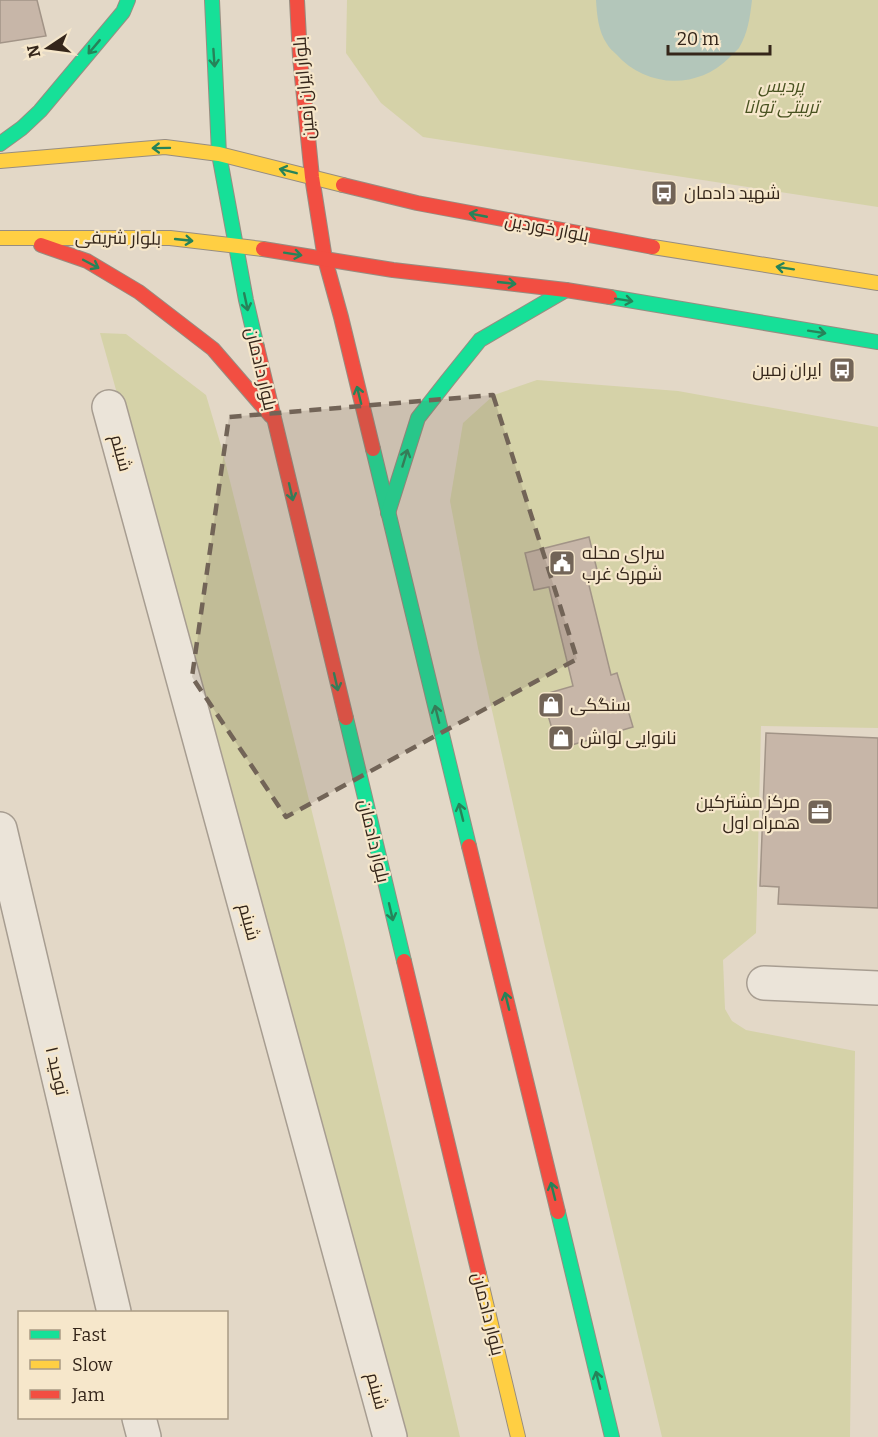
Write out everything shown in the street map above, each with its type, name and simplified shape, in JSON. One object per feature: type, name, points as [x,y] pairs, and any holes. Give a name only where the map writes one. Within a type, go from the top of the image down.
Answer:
[{"type":"main road","points":[[0,144],[40,111],[123,12],[128,0]]},
{"type":"main road","points":[[0,161],[165,147],[219,154],[212,0]]},
{"type":"main road","name":"بلوار ایران زمین","points":[[297,0],[300,57],[312,177],[325,259]]},
{"type":"main road","name":"بلوار خوردین","points":[[219,154],[409,201],[607,239],[878,283]]},
{"type":"main road","name":"بلوار دادمان","points":[[219,154],[246,300],[273,418],[518,1437]]},
{"type":"main road","points":[[17,237],[87,261],[139,292],[213,349],[273,418]]},
{"type":"main road","name":"بلوار شریفی","points":[[0,238],[170,238],[236,245]]},
{"type":"main road","points":[[236,245],[393,270],[566,290],[878,342]]},
{"type":"main road","points":[[325,259],[341,317],[612,1437]]},
{"type":"main road","points":[[388,513],[418,418],[447,381],[480,340],[566,290]]},
{"type":"main road","points":[[603,1437],[607,1415]]},
{"type":"street","name":"شبنم","points":[[109,407],[390,1437]]},
{"type":"street","name":"توحید ۱","points":[[0,829],[114,1311]]},
{"type":"street","points":[[764,983],[878,987]]},
{"type":"street","points":[[139,1419],[144,1437]]},
{"type":"highlighted area","points":[[493,395],[577,659],[286,817],[192,677],[229,417]]},
{"type":"green space","name":"پردیس تربیتی توانا","points":[[347,0],[878,0],[878,207],[423,137],[381,103],[346,53]]},
{"type":"green space","points":[[100,333],[126,334],[206,395],[222,449],[344,941],[460,1437],[406,1437],[235,813]]},
{"type":"green space","points":[[537,380],[678,391],[878,427],[878,728],[761,726],[756,933],[723,960],[725,1009],[732,1021],[746,1030],[855,1051],[850,1437],[662,1437],[544,942],[478,648],[450,501],[463,423],[494,395]]},
{"type":"shaded area","points":[[596,0],[752,0],[747,31],[739,48],[716,68],[702,76],[672,81],[656,79],[642,73],[628,65],[610,48],[600,28]]},
{"type":"building","points":[[0,0],[37,0],[46,36],[0,43]]},
{"type":"building","points":[[589,537],[598,574],[587,577],[611,675],[617,673],[633,727],[558,749],[542,695],[573,686],[549,587],[534,590],[525,553]]},
{"type":"building","name":"مرکز مشترکین همراه اول","points":[[766,733],[878,738],[878,908],[778,904],[779,887],[760,886]]},
{"type":"traffic: fast","points":[[0,144],[40,111],[123,12],[128,0]]},
{"type":"traffic: fast","points":[[212,0],[219,154],[257,347]]},
{"type":"traffic: fast","points":[[388,513],[418,418],[447,381],[480,340],[566,290]]},
{"type":"traffic: fast","points":[[610,297],[878,342]]},
{"type":"traffic: fast","points":[[373,449],[469,846]]},
{"type":"traffic: fast","points":[[346,718],[404,961]]},
{"type":"traffic: fast","points":[[558,1212],[612,1437]]},
{"type":"traffic: slow","points":[[0,161],[165,147],[219,154],[343,185]]},
{"type":"traffic: slow","points":[[0,238],[170,238],[263,249]]},
{"type":"traffic: slow","points":[[653,247],[878,283]]},
{"type":"traffic: slow","points":[[479,1274],[518,1437]]},
{"type":"traffic: jam","points":[[297,0],[300,57],[312,177],[325,259],[373,449]]},
{"type":"traffic: jam","points":[[343,185],[417,203],[653,247]]},
{"type":"traffic: jam","points":[[41,245],[87,261],[139,292],[213,349],[271,416]]},
{"type":"traffic: jam","points":[[263,249],[393,270],[610,297]]},
{"type":"traffic: jam","points":[[257,347],[346,718]]},
{"type":"traffic: jam","points":[[469,846],[558,1212]]},
{"type":"traffic: jam","points":[[404,961],[479,1274]]},
{"type":"place","name":"شهید دادمان","points":[[664,193]]},
{"type":"place","name":"ایران زمین","points":[[842,370]]},
{"type":"place","name":"سرای محله شهرک غرب","points":[[562,563]]},
{"type":"place","name":"سنگکی","points":[[551,705]]},
{"type":"place","name":"نانوایی لواش","points":[[561,738]]},
{"type":"place","name":"مرکز مشترکین همراه اول","points":[[820,812]]}]
